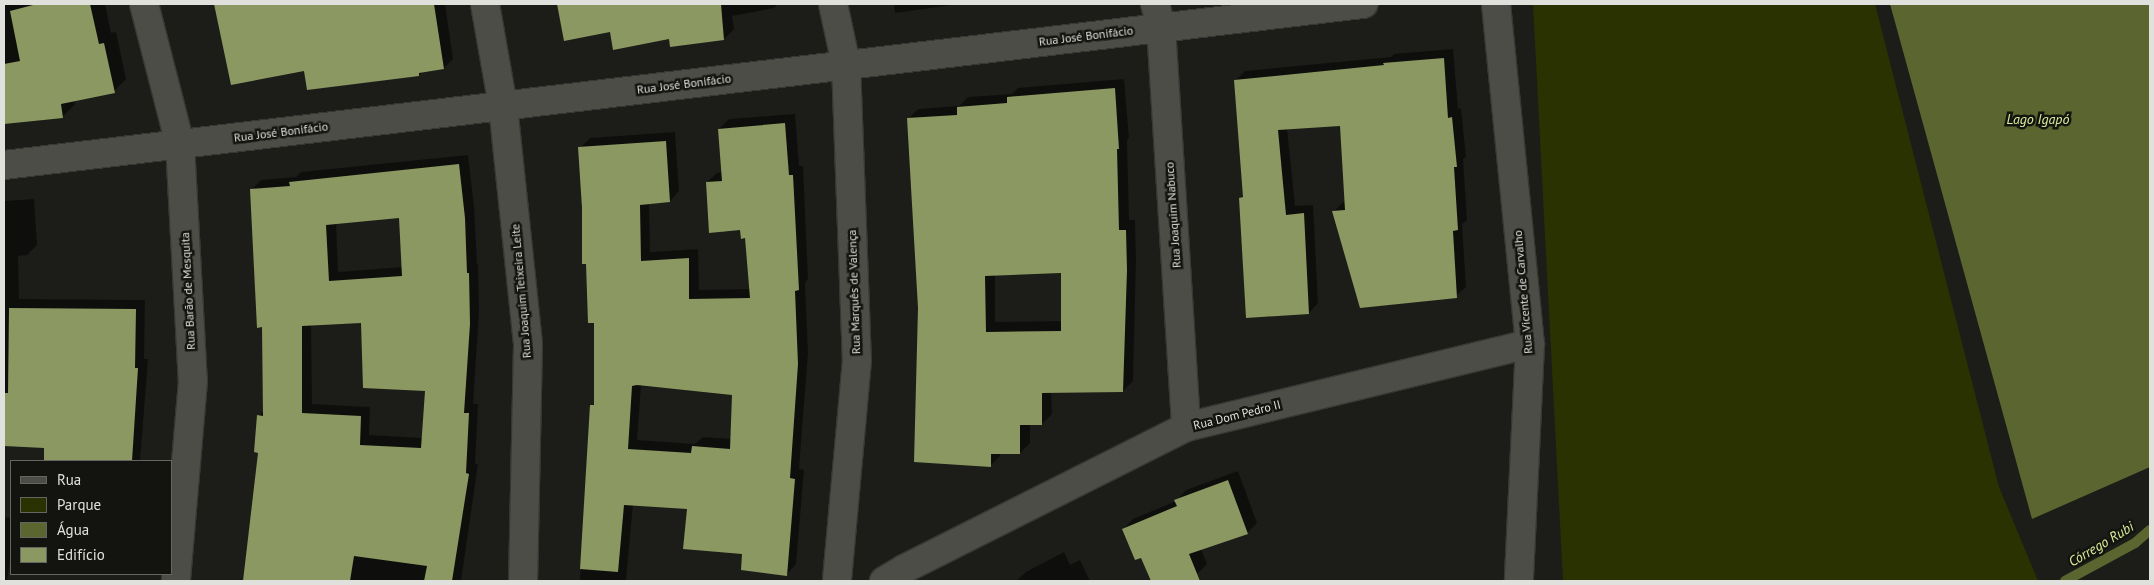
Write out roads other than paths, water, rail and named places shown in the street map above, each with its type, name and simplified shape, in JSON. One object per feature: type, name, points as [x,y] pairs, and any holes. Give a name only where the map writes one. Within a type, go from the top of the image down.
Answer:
[{"type":"street","name":"Rua Barão de Mesquita","points":[[144,4],[180,144],[192,381],[176,581]]},
{"type":"street","name":"Rua Joaquim Teixeira Leite","points":[[485,4],[503,106],[528,344],[523,581]]},
{"type":"street","name":"Rua Marquês de Valença","points":[[833,4],[846,64],[857,360],[837,581]]},
{"type":"street","name":"Rua José Bonifácio","points":[[4,165],[846,64],[1158,15],[1363,4]]},
{"type":"street","name":"Rua Vicente de Carvalho","points":[[1496,4],[1530,344],[1519,581]]},
{"type":"street","name":"Rua Joaquim Nabuco","points":[[1158,15],[1186,428]]},
{"type":"street","name":"Rua Dom Pedro II","points":[[884,581],[904,569],[1186,428],[1530,344]]},
{"type":"water","name":"Lago Igapó","points":[[1890,4],[2150,4],[2150,467],[2032,519]]},
{"type":"waterway","name":"Córrego Rubi","points":[[2065,581],[2135,543],[2150,530]]}]
